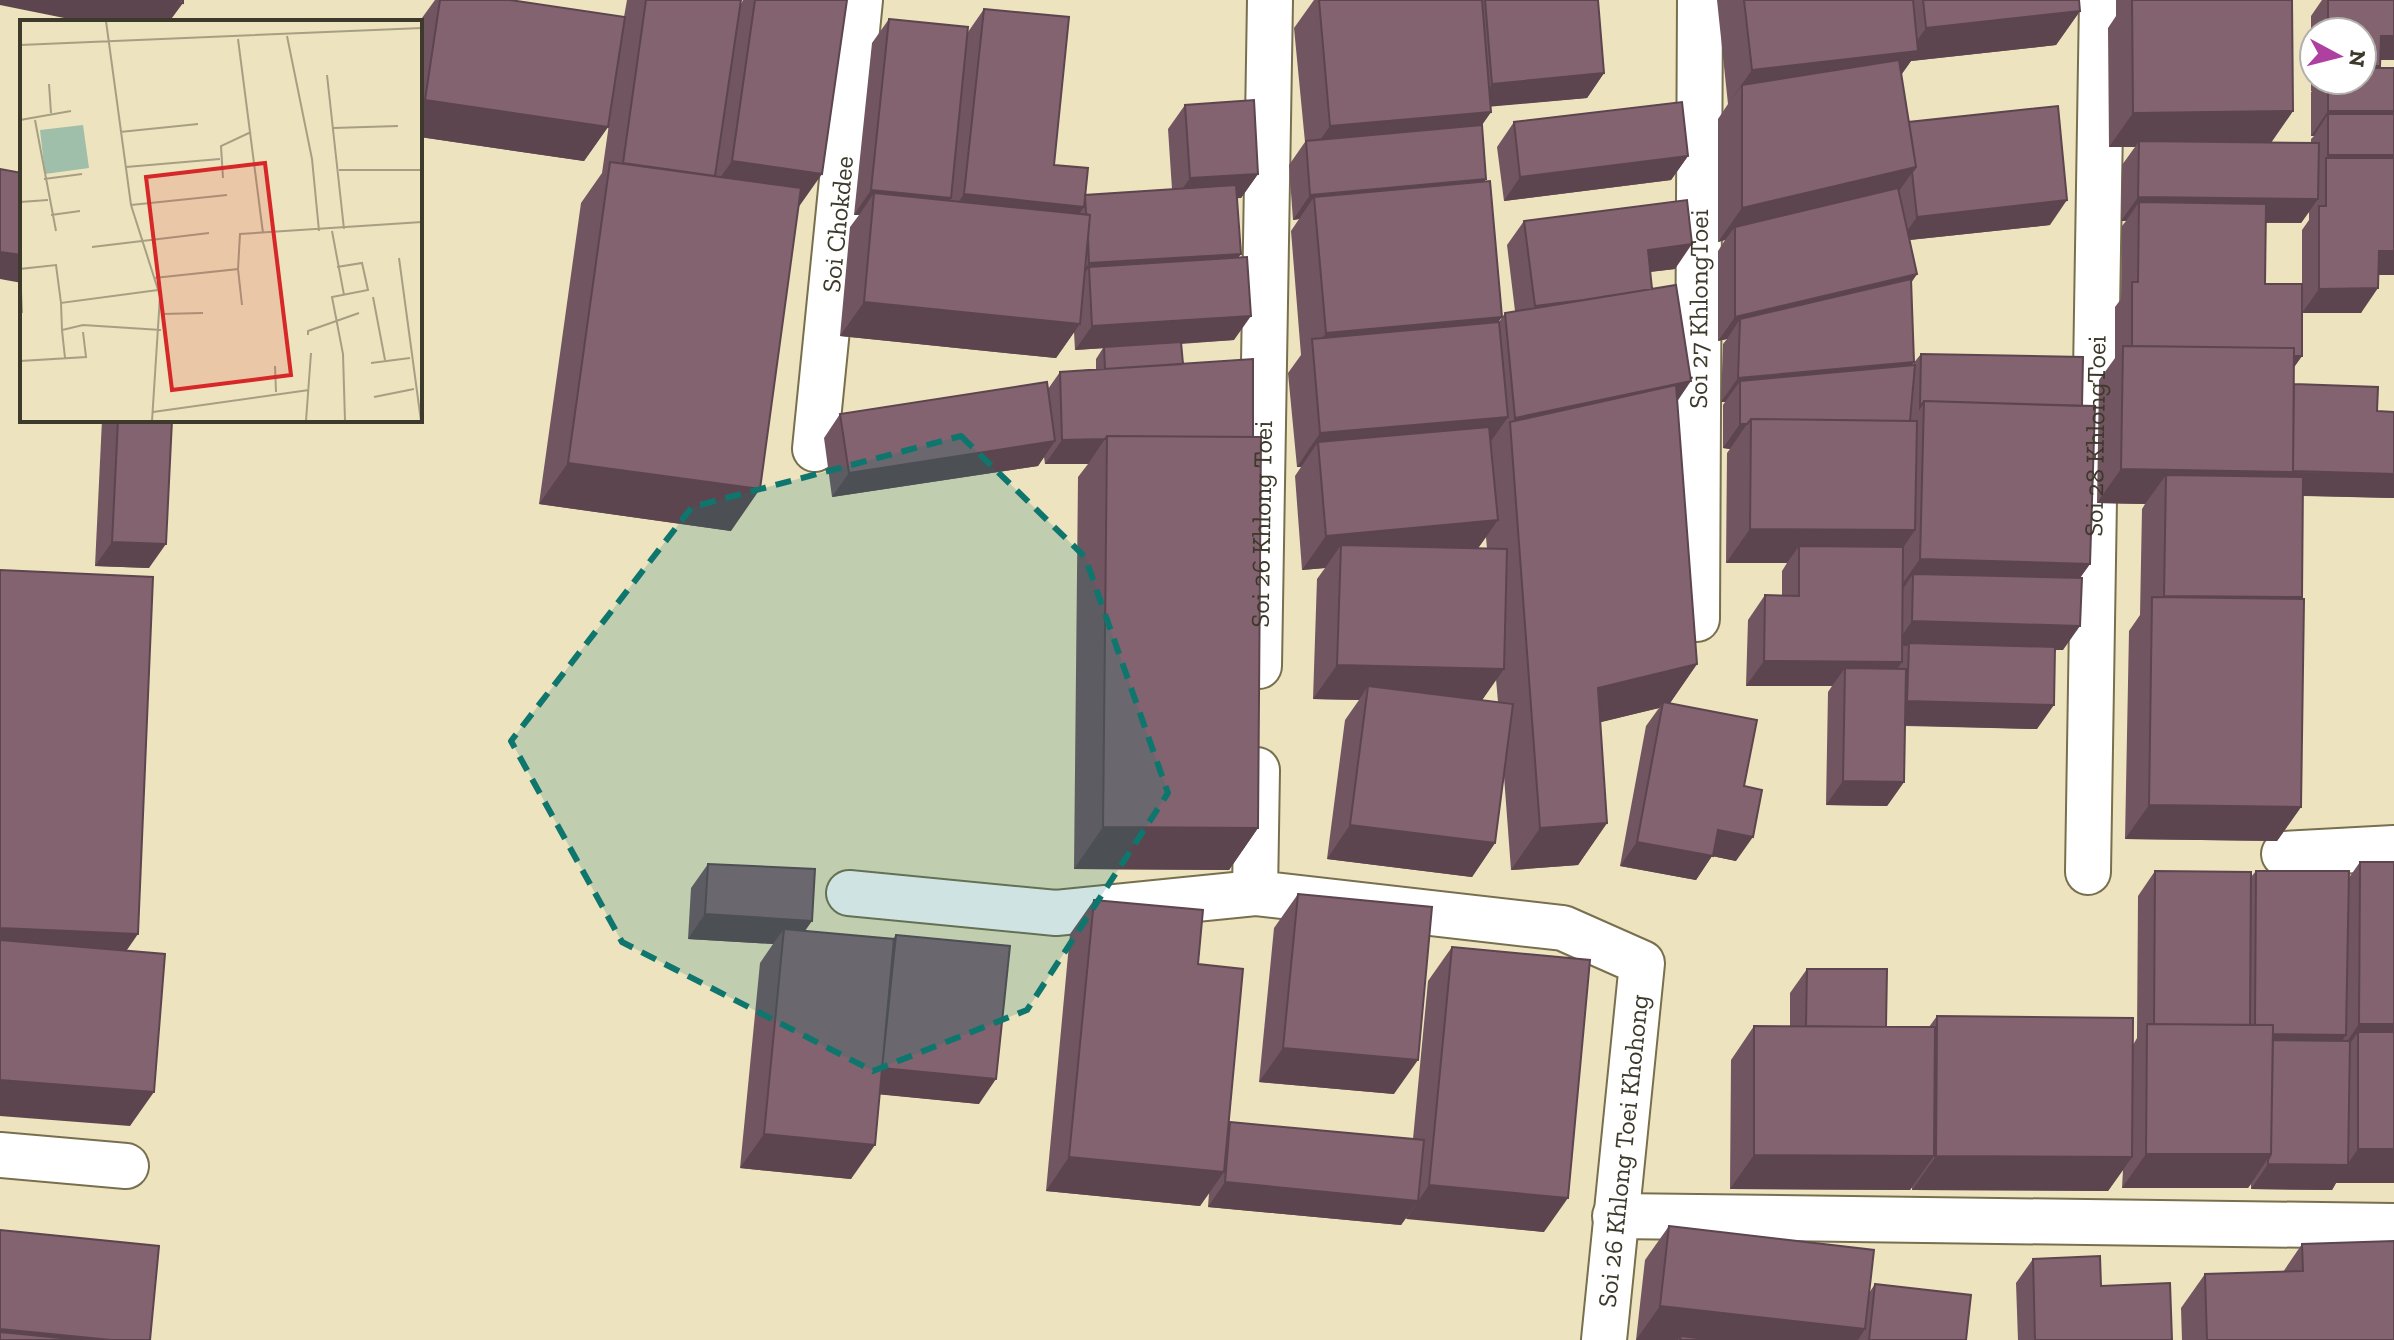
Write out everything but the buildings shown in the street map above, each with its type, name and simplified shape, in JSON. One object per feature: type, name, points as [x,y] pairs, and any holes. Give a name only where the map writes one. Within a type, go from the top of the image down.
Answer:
[{"type":"street","name":"Soi Chokdee","points":[[815,449],[860,0]]},
{"type":"street","name":"Soi 26 Khlong Toei","points":[[1255,893],[1270,0]]},
{"type":"street","name":"Soi 27 KhlongToei","points":[[1697,619],[1700,0]]},
{"type":"street","name":"Soi 28 KhlongToei","points":[[2088,872],[2102,0]]},
{"type":"street","points":[[2284,854],[2394,848]]},
{"type":"street","points":[[849,893],[1056,913],[1255,893]]},
{"type":"street","name":"Soi 26 Khlong Toei Khohong","points":[[1255,893],[1563,928],[1642,963],[1604,1340]]},
{"type":"street","points":[[0,1155],[126,1166]]},
{"type":"street","points":[[1615,1216],[2394,1226]]},
{"type":"highlighted area","points":[[961,436],[1085,557],[1168,793],[1027,1010],[873,1071],[622,942],[511,741],[692,507]]}]
